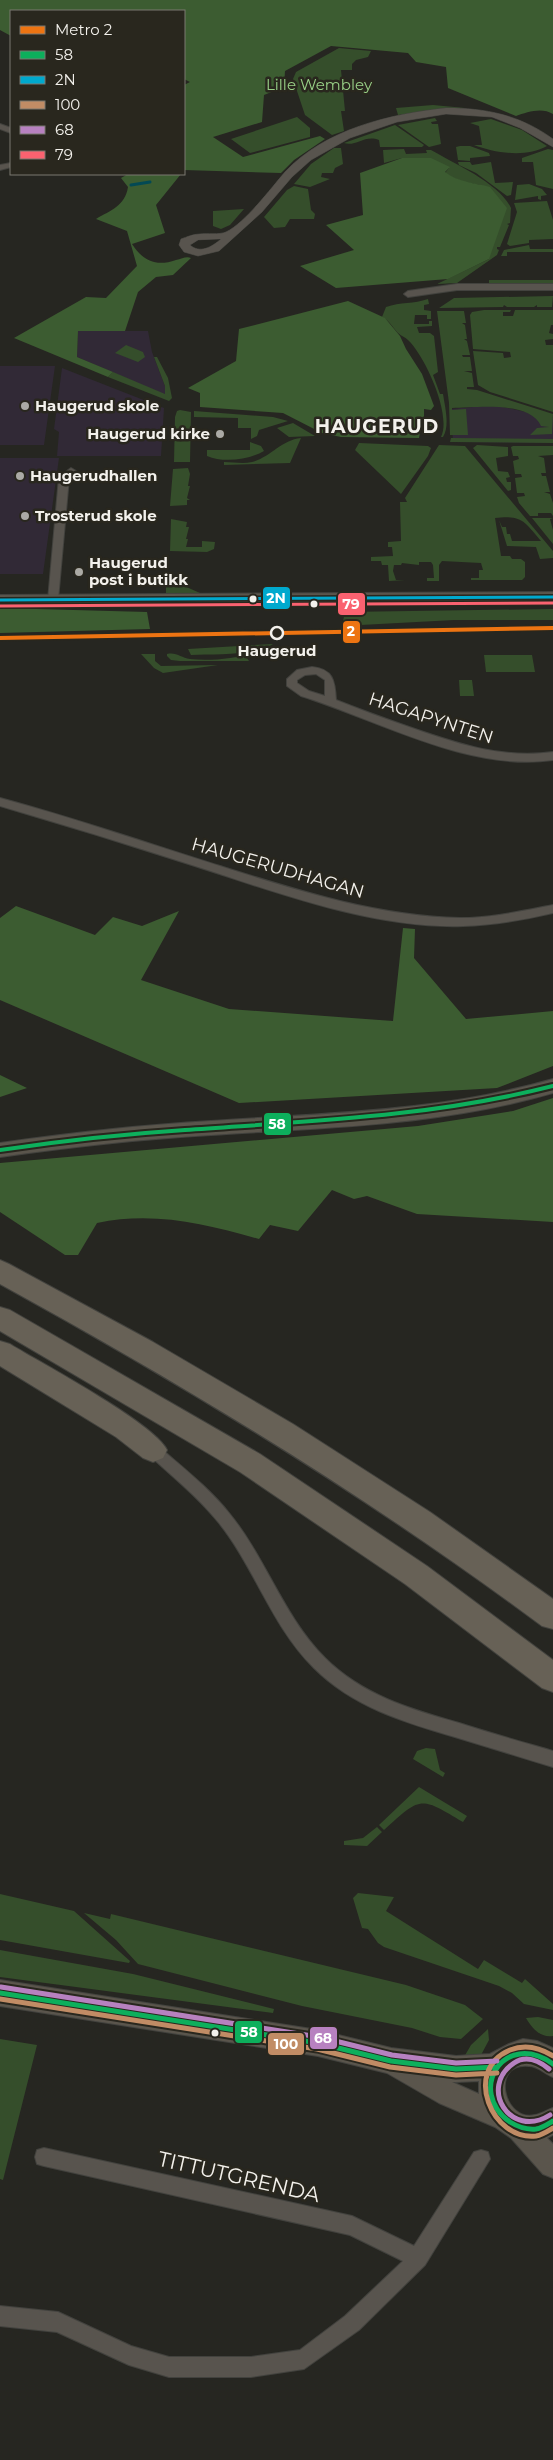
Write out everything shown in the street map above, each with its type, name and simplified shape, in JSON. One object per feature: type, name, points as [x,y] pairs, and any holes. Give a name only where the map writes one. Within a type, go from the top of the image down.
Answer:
[{"type":"highway","points":[[0,1270],[175,1367],[328,1458],[398,1505],[553,1616]]},
{"type":"highway","points":[[0,1318],[250,1463],[416,1575],[553,1678]]},
{"type":"highway","points":[[0,1352],[126,1429],[153,1450]]},
{"type":"main road","points":[[0,600],[553,597]]},
{"type":"main road","points":[[0,1150],[140,1133],[433,1114],[506,1100],[553,1086]]},
{"type":"main road","points":[[0,1993],[318,2043],[391,2061],[456,2070],[497,2067]]},
{"type":"main road","points":[[549,2057],[532,2053],[513,2054],[497,2067],[490,2087],[496,2108],[553,2164]]},
{"type":"main road","points":[[391,2061],[441,2090],[512,2123],[539,2129],[553,2122]]},
{"type":"street","points":[[228,235],[251,217],[305,160],[338,140],[376,125],[422,115],[479,112],[520,123],[553,144]]},
{"type":"street","points":[[408,294],[462,286],[553,287]]},
{"type":"street","points":[[53,600],[64,477],[71,471]]},
{"type":"street","name":"HAGAPYNTEN","points":[[332,701],[375,719],[483,754],[522,759],[553,756]]},
{"type":"street","name":"HAUGERUDHAGAN","points":[[0,802],[259,883],[375,914],[446,922],[468,922],[515,918],[553,909]]},
{"type":"street","points":[[153,1450],[191,1484],[224,1518],[257,1568],[293,1633],[320,1664],[361,1695],[395,1712],[553,1759]]},
{"type":"street","name":"TITTUTGRENDA","points":[[44,2157],[199,2190],[352,2226],[418,2258]]},
{"type":"street","points":[[0,2316],[58,2322],[129,2355],[170,2367],[251,2367],[304,2359],[352,2323],[395,2283],[418,2258],[481,2159]]},
{"type":"shaded area","points":[[78,331],[148,331],[152,352],[165,386],[165,395],[77,357]]},
{"type":"shaded area","name":"Haugerud skole","points":[[0,366],[55,366],[44,445],[0,445]]},
{"type":"shaded area","points":[[62,368],[164,408],[161,456],[57,456],[59,432],[54,429]]},
{"type":"shaded area","points":[[494,405],[553,418],[553,443],[453,442],[451,409]]},
{"type":"shaded area","name":"Trosterud skole","points":[[0,458],[59,458],[43,574],[0,574]]},
{"type":"green space","points":[[0,0],[553,0],[553,114],[539,111],[516,116],[448,88],[446,67],[416,62],[408,53],[331,46],[285,71],[284,87],[264,95],[262,122],[213,137],[243,157],[320,136],[325,139],[294,160],[281,173],[185,170],[185,84],[190,82],[185,80],[185,10],[10,10],[10,35],[0,30]]},
{"type":"green space","name":"Lille Wembley","points":[[339,48],[371,51],[368,57],[356,60],[352,64],[352,70],[341,70],[345,111],[341,111],[344,131],[332,135],[305,115],[293,79],[296,72]]},
{"type":"green space","points":[[433,105],[465,108],[398,115],[396,108]]},
{"type":"green space","points":[[297,117],[310,128],[310,137],[250,153],[231,139]]},
{"type":"green space","points":[[435,118],[437,121],[431,122],[432,124],[438,124],[441,144],[429,147],[398,125]]},
{"type":"green space","points":[[491,119],[522,130],[547,146],[530,152],[510,153],[474,145],[482,145],[479,126],[470,123]]},
{"type":"green space","points":[[395,125],[424,145],[422,147],[380,147],[379,140],[369,138],[348,144],[344,143]]},
{"type":"green space","points":[[470,146],[489,153],[490,156],[470,158],[470,161],[458,160],[456,147]]},
{"type":"green space","points":[[334,148],[341,148],[343,164],[335,168],[333,173],[322,173],[321,177],[330,179],[310,187],[294,184],[311,164]]},
{"type":"green space","points":[[404,149],[406,154],[427,153],[426,150],[431,150],[464,168],[497,190],[511,208],[510,223],[507,224],[509,225],[500,247],[497,247],[499,250],[497,255],[457,283],[437,284],[489,259],[480,185],[453,178],[445,173],[449,168],[402,158],[384,163],[383,150]]},
{"type":"green space","points":[[548,149],[553,150],[553,189],[536,185],[533,162],[522,162],[522,158]]},
{"type":"green space","points":[[402,158],[431,158],[450,167],[445,172],[455,178],[490,187],[507,208],[489,259],[448,279],[336,288],[300,266],[354,250],[326,225],[363,215],[360,173]]},
{"type":"green space","points":[[458,162],[470,162],[472,165],[491,162],[495,183],[513,182],[511,195],[507,196],[476,173],[459,165]]},
{"type":"green space","points":[[126,175],[180,175],[156,205],[165,233],[132,244],[141,255],[151,261],[162,263],[186,257],[191,258],[173,275],[156,277],[138,292],[125,331],[78,331],[77,357],[113,372],[108,377],[14,338],[86,297],[106,298],[137,266],[127,231],[96,219],[112,210],[124,199],[128,187],[121,178]]},
{"type":"green space","points":[[529,184],[542,189],[547,195],[541,196],[541,200],[538,199],[538,196],[515,200],[517,185]]},
{"type":"green space","points":[[294,186],[308,189],[311,210],[315,214],[314,219],[290,219],[285,227],[274,228],[264,217],[287,190]]},
{"type":"green space","points":[[547,201],[553,220],[553,239],[529,240],[529,243],[510,246],[507,244],[517,212],[514,203]]},
{"type":"green space","points":[[244,209],[230,225],[221,229],[213,226],[213,211]]},
{"type":"green space","points":[[529,245],[530,249],[553,249],[553,252],[507,252],[507,256],[501,256],[504,250]]},
{"type":"green space","points":[[489,280],[553,280],[553,284],[489,283]]},
{"type":"green space","points":[[553,296],[552,307],[537,307],[537,305],[534,307],[507,307],[504,305],[503,307],[439,308],[454,298]]},
{"type":"green space","points":[[428,299],[429,304],[424,305],[424,310],[431,311],[431,319],[427,319],[427,315],[415,315],[414,324],[429,324],[429,321],[432,321],[432,326],[417,327],[419,333],[430,333],[434,336],[438,372],[433,375],[440,394],[443,394],[446,416],[446,427],[443,437],[441,437],[443,415],[440,401],[429,372],[415,348],[382,317],[386,307]]},
{"type":"green space","points":[[348,301],[385,318],[400,336],[422,374],[434,406],[431,410],[424,409],[424,419],[438,421],[437,425],[421,427],[419,438],[341,437],[322,433],[283,413],[200,407],[200,393],[188,388],[236,361],[239,329]]},
{"type":"green space","points":[[511,310],[510,312],[503,312],[503,316],[513,316],[515,310],[553,310],[553,325],[551,325],[549,333],[553,334],[553,339],[545,340],[546,345],[553,345],[553,412],[490,392],[478,385],[473,351],[503,353],[504,358],[511,357],[510,352],[473,349],[470,315],[472,312]]},
{"type":"green space","points":[[437,311],[464,311],[466,323],[462,323],[465,325],[467,339],[464,339],[467,341],[470,355],[462,355],[463,357],[470,357],[472,371],[464,371],[472,373],[474,387],[467,387],[467,389],[477,390],[553,414],[552,434],[530,435],[537,428],[549,427],[541,426],[535,418],[526,412],[501,407],[487,407],[452,408],[452,410],[466,409],[468,435],[450,435],[449,403]]},
{"type":"green space","points":[[126,345],[143,352],[145,357],[138,362],[115,353]]},
{"type":"green space","points":[[154,357],[157,357],[168,378],[172,398],[169,401],[108,377],[113,372],[165,394],[165,386]]},
{"type":"green space","points":[[177,411],[191,412],[190,462],[174,462],[175,417]]},
{"type":"green space","points":[[194,411],[273,417],[288,421],[259,430],[257,436],[251,439],[251,428],[238,428],[238,418],[194,417]]},
{"type":"green space","points":[[293,423],[315,436],[289,437],[277,428]]},
{"type":"green space","points":[[301,438],[290,463],[224,465],[224,462],[242,463],[259,460],[282,445]]},
{"type":"green space","points":[[451,438],[553,439],[553,443],[450,442]]},
{"type":"green space","points":[[250,442],[261,446],[264,451],[251,457],[236,460],[207,456],[207,450],[250,450]]},
{"type":"green space","points":[[359,443],[428,446],[431,448],[428,456],[401,494],[355,450]]},
{"type":"green space","points":[[439,445],[465,446],[553,551],[553,558],[540,559],[536,547],[507,546],[499,520],[502,527],[506,527],[507,534],[510,534],[512,541],[541,541],[522,521],[504,517],[495,518],[501,556],[510,556],[512,559],[521,559],[525,562],[525,577],[522,580],[471,580],[471,578],[479,578],[479,570],[483,570],[481,563],[442,561],[439,565],[439,581],[427,581],[427,578],[434,578],[431,562],[419,562],[419,565],[402,563],[401,565],[394,565],[393,571],[396,580],[405,580],[389,581],[388,565],[382,565],[381,561],[371,561],[371,557],[393,556],[392,547],[388,547],[388,542],[401,541],[400,502],[407,502],[405,498]]},
{"type":"green space","points":[[477,445],[508,447],[508,456],[496,458],[498,471],[508,472],[510,477],[506,478],[507,482],[511,482],[511,490],[508,491],[473,448]]},
{"type":"green space","points":[[553,446],[553,455],[538,456],[544,458],[546,473],[541,473],[542,476],[546,476],[550,492],[544,492],[550,494],[553,503],[553,516],[551,513],[538,513],[538,516],[530,516],[519,503],[517,497],[525,496],[524,493],[517,493],[515,478],[522,477],[521,474],[515,474],[513,461],[519,459],[518,456],[513,456],[511,447]]},
{"type":"green space","points":[[188,468],[190,474],[188,486],[190,486],[187,498],[190,500],[187,500],[187,505],[170,506],[173,469]]},
{"type":"green space","points":[[532,518],[553,518],[550,519],[553,530],[553,544]]},
{"type":"green space","points":[[171,519],[187,522],[186,527],[189,527],[186,547],[202,547],[202,541],[215,542],[214,549],[207,552],[170,551]]},
{"type":"green space","points":[[166,578],[200,593],[166,593]]},
{"type":"green space","points":[[0,608],[147,612],[150,629],[0,633]]},
{"type":"green space","points":[[553,609],[553,620],[454,620],[342,626],[345,612]]},
{"type":"green space","points":[[273,644],[256,651],[233,654],[191,655],[188,649]]},
{"type":"green space","points":[[272,651],[247,658],[249,661],[180,661],[171,660],[167,656],[167,654],[174,654],[190,659],[210,660]]},
{"type":"green space","points":[[141,654],[155,654],[155,661],[161,666],[218,665],[163,673],[154,668]]},
{"type":"green space","points":[[484,655],[532,655],[535,672],[486,672]]},
{"type":"green space","points":[[459,680],[472,680],[474,696],[460,696]]},
{"type":"green space","points":[[16,906],[95,935],[113,917],[142,926],[179,911],[141,980],[229,1009],[393,1021],[403,928],[415,929],[414,958],[466,1019],[553,1011],[553,1066],[497,1088],[239,1103],[0,1000],[0,918]]},
{"type":"green space","points":[[0,1075],[27,1088],[0,1097]]},
{"type":"green space","points":[[553,1098],[553,1222],[417,1214],[367,1196],[354,1199],[332,1190],[298,1231],[270,1225],[259,1239],[219,1228],[179,1221],[139,1218],[118,1220],[97,1223],[78,1255],[65,1255],[0,1212],[0,1163],[418,1126],[513,1111]]},
{"type":"green space","points":[[426,1748],[435,1749],[440,1770],[445,1773],[443,1777],[413,1759],[417,1751]]},
{"type":"green space","points":[[419,1787],[467,1816],[463,1822],[438,1807],[421,1804],[406,1811],[384,1830],[379,1825]]},
{"type":"green space","points":[[377,1827],[382,1832],[367,1846],[344,1845],[344,1841],[363,1838]]},
{"type":"green space","points":[[358,1893],[394,1897],[386,1911],[478,1969],[484,1960],[522,1983],[525,1979],[553,2004],[553,2010],[524,2004],[512,1993],[499,1986],[384,1947],[378,1943],[368,1929],[362,1928],[353,1898]]},
{"type":"green space","points":[[0,1894],[74,1911],[130,1961],[129,1963],[0,1940]]},
{"type":"green space","points":[[84,1913],[110,1919],[111,1914],[406,1985],[465,2005],[483,2019],[461,2039],[440,2037],[412,2028],[302,2006],[138,1964],[116,1940]]},
{"type":"green space","points":[[0,1950],[133,1974],[274,2009],[273,2013],[0,1977]]},
{"type":"green space","points":[[538,2017],[553,2020],[553,2036],[540,2034],[526,2018]]},
{"type":"green space","points":[[488,2029],[489,2040],[481,2055],[464,2057],[471,2045]]},
{"type":"green space","points":[[0,2039],[37,2045],[3,2180],[0,2179]]},
{"type":"waterway","points":[[131,185],[150,182]]},
{"type":"metro line","name":"2","points":[[0,638],[553,628]]},
{"type":"transit line","name":"2N","points":[[0,600],[553,597]]},
{"type":"transit line","name":"79","points":[[0,606],[553,603]]},
{"type":"transit line","name":"58","points":[[0,1150],[132,1134],[341,1120],[425,1112],[510,1097],[553,1086]]},
{"type":"transit line","name":"68","points":[[1,1987],[319,2037],[392,2055],[456,2063],[497,2061]]},
{"type":"transit line","name":"58","points":[[0,1993],[318,2043],[391,2061],[456,2069],[497,2067]]},
{"type":"transit line","name":"100","points":[[0,1999],[317,2049],[390,2067],[456,2075],[497,2073]]},
{"type":"transit line","name":"100","points":[[553,2056],[538,2048],[527,2046],[516,2048],[496,2057],[488,2069],[485,2082],[486,2095],[491,2108],[499,2120],[509,2129],[522,2135],[535,2136],[553,2128]]},
{"type":"transit line","name":"58","points":[[553,2064],[537,2055],[528,2053],[511,2055],[496,2066],[490,2084],[495,2104],[501,2113],[517,2126],[526,2129],[536,2129],[553,2121]]},
{"type":"transit line","name":"68","points":[[549,2069],[534,2060],[521,2059],[506,2068],[500,2078],[498,2088],[499,2098],[511,2116],[521,2121],[534,2123],[550,2115]]},
{"type":"place","name":"Haugerud skole","points":[[25,406]]},
{"type":"place","name":"Haugerud kirke","points":[[220,434]]},
{"type":"place","name":"Haugerudhallen","points":[[20,476]]},
{"type":"place","name":"Trosterud skole","points":[[25,516]]},
{"type":"place","name":"Haugerud post i butikk","points":[[79,572]]},
{"type":"place","name":"Haugerud","points":[[277,633]]},
{"type":"district","name":"HAUGERUD","points":[[377,426]]}]
